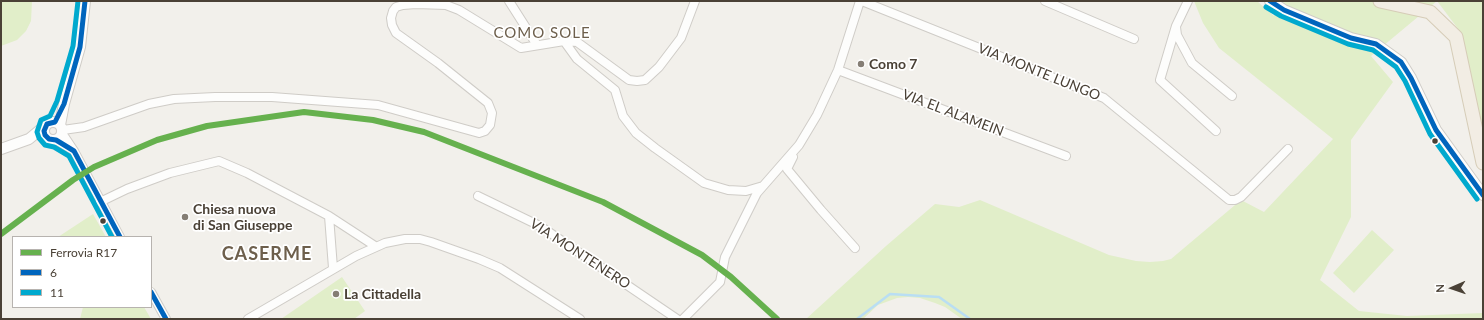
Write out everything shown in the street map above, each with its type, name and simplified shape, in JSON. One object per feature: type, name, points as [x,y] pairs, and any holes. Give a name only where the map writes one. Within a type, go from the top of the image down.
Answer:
[{"type":"main road","points":[[1380,1],[1430,12],[1456,37],[1483,163]]},
{"type":"street","points":[[56,131],[80,47],[85,1]]},
{"type":"street","points":[[509,1],[537,45]]},
{"type":"street","points":[[1,149],[56,131],[84,127],[149,104],[174,99],[215,97],[272,97],[378,105],[479,134],[485,131],[490,125],[492,114],[488,103],[438,63],[396,33],[392,25],[391,18],[396,7],[403,5],[446,5],[459,10],[521,48],[564,41],[577,42],[629,80],[637,82],[645,80],[659,67],[681,38],[695,1]]},
{"type":"street","points":[[855,248],[787,169],[817,115],[838,70],[861,1]]},
{"type":"street","name":"VIA MONTE LUNGO","points":[[861,1],[1104,98],[1229,200],[1234,200],[1241,196],[1288,149]]},
{"type":"street","points":[[1045,1],[1134,39]]},
{"type":"street","points":[[1188,1],[1176,26],[1160,80],[1216,131]]},
{"type":"street","points":[[1270,1],[1284,10],[1351,38],[1376,44],[1401,62],[1436,130],[1483,195]]},
{"type":"street","points":[[1176,26],[1177,35],[1192,63],[1232,96]]},
{"type":"street","points":[[564,41],[576,59],[615,90],[623,116],[636,133],[655,148],[704,183],[728,190],[746,192],[764,186]]},
{"type":"street","name":"VIA EL ALAMEIN","points":[[838,70],[1066,156]]},
{"type":"street","points":[[29,139],[56,131]]},
{"type":"street","points":[[56,131],[74,151],[119,236]]},
{"type":"street","points":[[683,319],[720,282],[725,257],[758,193],[799,146]]},
{"type":"street","points":[[100,202],[127,189],[163,175],[219,160],[330,216],[375,246]]},
{"type":"street","name":"VIA MONTENERO","points":[[478,196],[540,226],[677,319]]},
{"type":"street","points":[[330,216],[333,268]]},
{"type":"street","points":[[252,318],[333,268],[375,246],[405,239],[420,239],[454,249],[500,268],[580,319]]},
{"type":"street","points":[[152,294],[166,319]]},
{"type":"green space","points":[[1,1],[32,1],[31,21],[26,31],[17,40],[1,46]]},
{"type":"green space","points":[[1194,1],[1257,1],[1274,16],[1275,1],[1437,1],[1371,56],[1393,82],[1351,140],[1351,217],[1320,280],[1359,311],[1407,316],[1483,313],[1483,319],[962,319],[945,307],[920,298],[908,297],[897,298],[878,305],[863,319],[806,319],[886,246],[935,204],[959,207],[980,200],[1109,255],[1136,261],[1150,262],[1171,259],[1241,200],[1264,212],[1333,139],[1219,48],[1203,23]]},
{"type":"green space","points":[[1437,1],[1483,1],[1483,129],[1459,30]]},
{"type":"green space","points":[[93,214],[105,236],[60,236]]},
{"type":"green space","points":[[1372,230],[1394,250],[1354,293],[1333,273]]},
{"type":"green space","name":"La Cittadella","points":[[342,277],[365,311],[354,319],[281,319]]},
{"type":"green space","points":[[83,308],[145,308],[151,319],[80,319]]},
{"type":"waterway","points":[[857,319],[890,294],[939,297],[970,319]]},
{"type":"rail line","name":"R17","points":[[1,234],[73,180],[94,167],[157,140],[207,126],[304,112],[373,120],[424,132],[603,202],[702,255],[731,277],[777,319]]},
{"type":"transit line","name":"11","points":[[78,1],[73,46],[57,101],[50,116],[41,120],[37,132],[39,138],[45,145],[54,147],[69,156],[111,236]]},
{"type":"transit line","name":"6","points":[[85,1],[80,47],[64,104],[55,122],[47,124],[44,131],[45,135],[49,139],[56,140],[74,151],[119,236]]},
{"type":"transit line","name":"6","points":[[1270,1],[1284,10],[1351,38],[1376,44],[1401,62],[1411,78],[1436,130],[1483,195]]},
{"type":"transit line","name":"11","points":[[1266,7],[1281,16],[1348,44],[1373,50],[1396,67],[1405,81],[1430,134],[1477,199]]},
{"type":"transit line","name":"6","points":[[152,294],[166,319]]},
{"type":"place","name":"Como 7","points":[[861,64]]},
{"type":"place","name":"Chiesa nuova di San Giuseppe","points":[[185,217]]},
{"type":"place","name":"La Cittadella","points":[[336,294]]},
{"type":"district","name":"COMO SOLE","points":[[542,33]]},
{"type":"district","name":"CASERME","points":[[267,254]]}]
